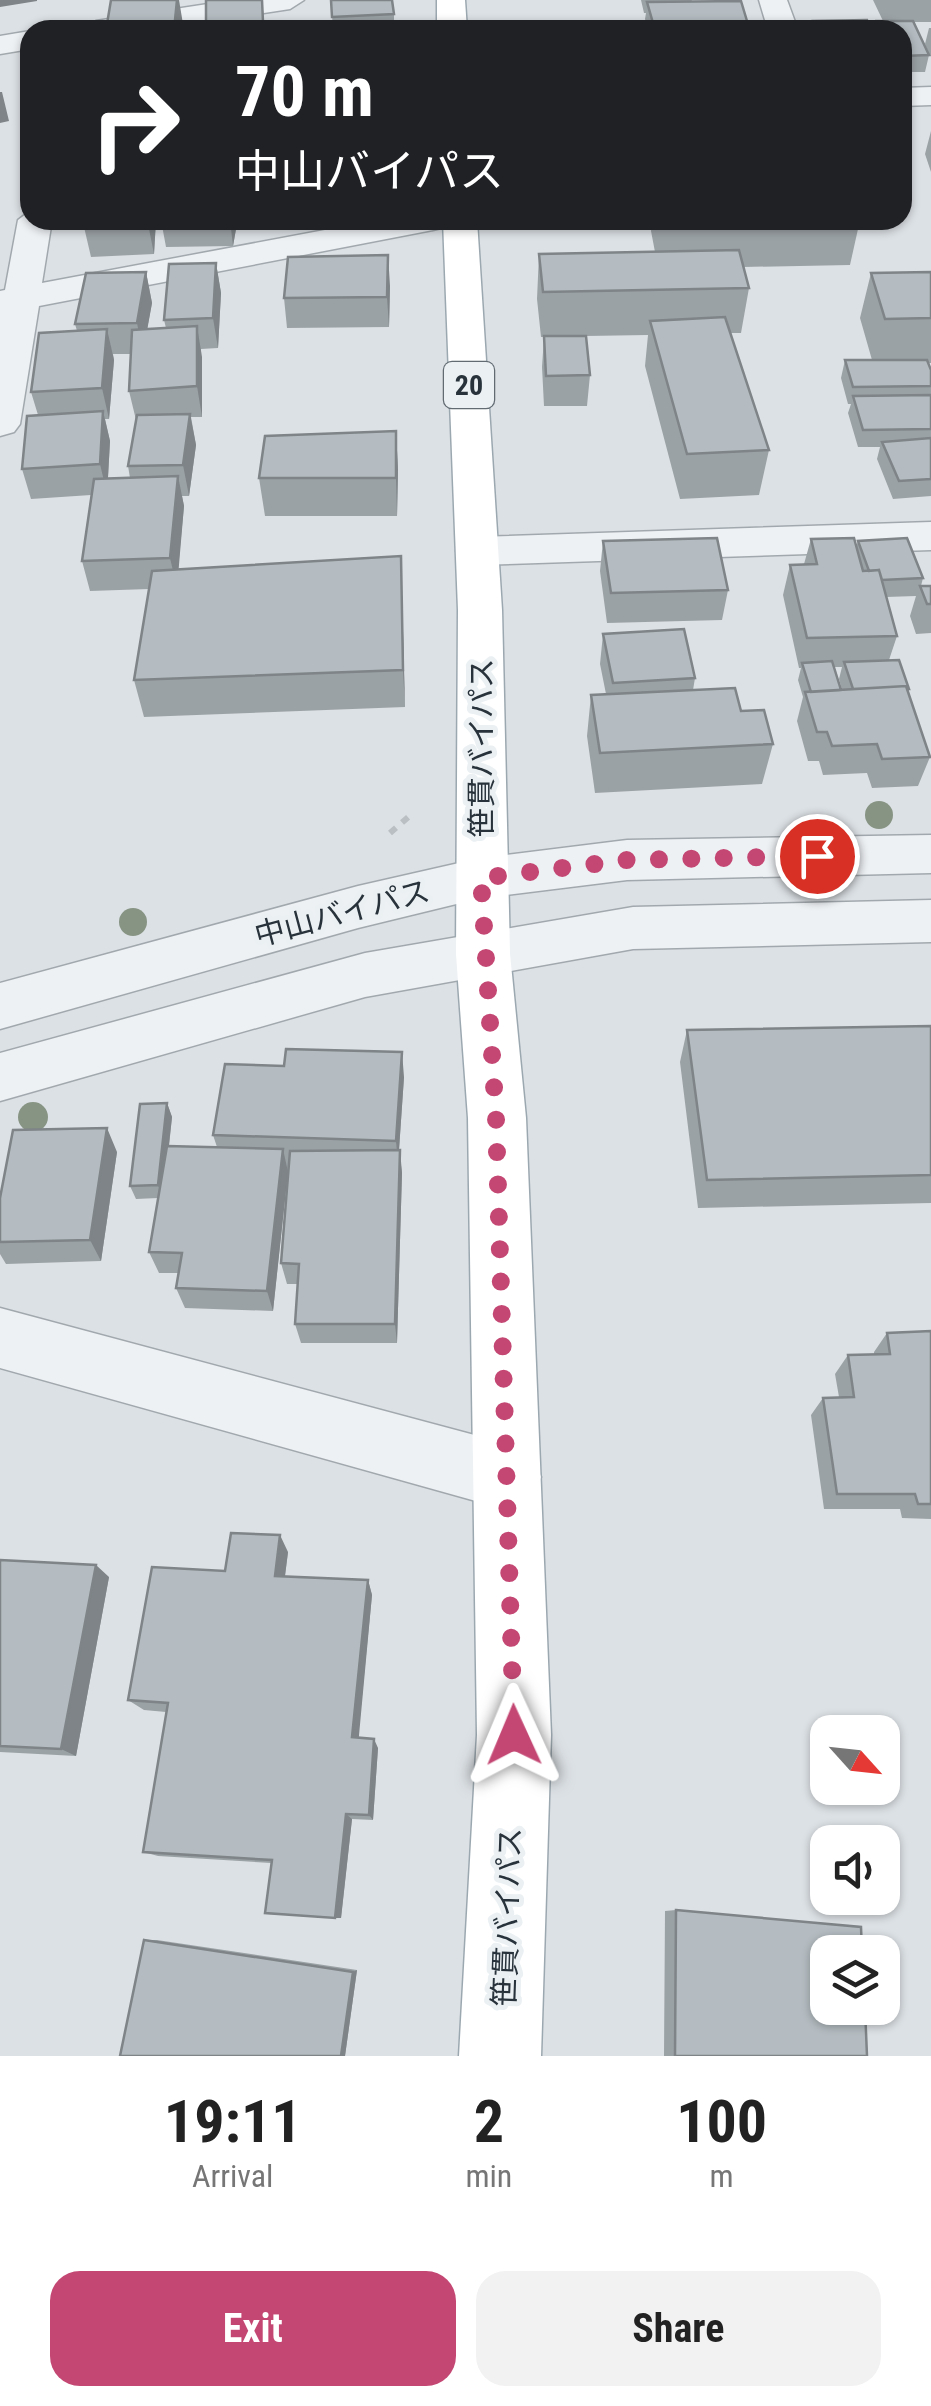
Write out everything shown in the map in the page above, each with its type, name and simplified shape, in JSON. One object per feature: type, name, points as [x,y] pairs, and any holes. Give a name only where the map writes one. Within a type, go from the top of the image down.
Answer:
[{"type":"main road","name":"笹貫バイパス","points":[[461,230],[477,550],[484,769],[483,954],[496,1118],[514,1735],[500,2056]]},
{"type":"street","points":[[161,20],[290,0]]},
{"type":"street","points":[[0,424],[11,300],[31,230]]},
{"type":"street","points":[[11,300],[380,230]]},
{"type":"street","points":[[477,550],[931,536]]},
{"type":"street","name":"中山バイパス","points":[[0,1006],[358,907],[481,878],[627,860],[931,854]]},
{"type":"street","points":[[0,1076],[365,975],[632,928],[931,921]]},
{"type":"street","points":[[0,1338],[508,1477]]},
{"type":"path","points":[[384,837],[412,817],[419,799]]},
{"type":"building","points":[[111,0],[177,0],[175,20],[108,20]]},
{"type":"building","points":[[206,0],[262,0],[263,20],[206,20]]},
{"type":"building","points":[[331,0],[392,0],[394,14],[332,17]]},
{"type":"building","points":[[741,1],[747,20],[652,20],[647,2]]},
{"type":"building","points":[[912,21],[913,21],[929,55],[912,56]]},
{"type":"building","points":[[739,250],[749,288],[543,292],[539,254]]},
{"type":"building","points":[[388,255],[387,297],[284,298],[288,257]]},
{"type":"building","points":[[216,263],[213,318],[164,320],[169,264]]},
{"type":"building","points":[[146,272],[137,323],[75,324],[86,273]]},
{"type":"building","points":[[931,272],[931,318],[885,319],[871,273]]},
{"type":"building","points":[[725,317],[769,450],[687,454],[650,321]]},
{"type":"building","points":[[197,326],[197,386],[129,391],[132,330]]},
{"type":"building","points":[[107,329],[102,388],[31,392],[39,333]]},
{"type":"building","points":[[544,336],[586,336],[590,375],[546,376]]},
{"type":"building","points":[[845,360],[927,360],[931,386],[853,387]]},
{"type":"building","points":[[931,395],[931,429],[863,430],[853,396]]},
{"type":"building","points":[[103,411],[100,464],[22,469],[27,416]]},
{"type":"building","points":[[190,414],[183,465],[128,466],[137,415]]},
{"type":"building","points":[[396,431],[396,478],[259,478],[265,436]]},
{"type":"building","points":[[931,438],[931,479],[899,481],[882,442]]},
{"type":"building","points":[[178,476],[170,558],[82,561],[94,479]]},
{"type":"building","points":[[717,538],[728,590],[611,593],[603,541]]},
{"type":"building","points":[[854,538],[863,571],[879,570],[897,636],[807,638],[790,565],[817,564],[811,539]]},
{"type":"building","points":[[907,538],[923,578],[882,580],[879,570],[869,571],[858,541]]},
{"type":"building","points":[[401,556],[403,670],[134,680],[152,571]]},
{"type":"building","points":[[920,586],[931,586],[931,604],[927,604]]},
{"type":"building","points":[[684,629],[695,678],[613,683],[603,634]]},
{"type":"building","points":[[899,660],[909,689],[853,689],[844,662]]},
{"type":"building","points":[[832,661],[841,690],[811,692],[802,663]]},
{"type":"building","points":[[906,686],[930,757],[882,759],[877,744],[832,746],[827,732],[817,732],[805,692]]},
{"type":"building","points":[[735,688],[741,711],[764,710],[773,744],[600,753],[591,695]]},
{"type":"building","points":[[931,1026],[931,1175],[707,1180],[687,1030]]},
{"type":"building","points":[[286,1049],[402,1052],[396,1141],[213,1135],[225,1064],[284,1066]]},
{"type":"building","points":[[167,1103],[158,1185],[130,1186],[140,1104]]},
{"type":"building","points":[[107,1128],[90,1240],[0,1242],[0,1198],[13,1130]]},
{"type":"building","points":[[167,1146],[283,1149],[267,1291],[176,1288],[182,1253],[149,1252]]},
{"type":"building","points":[[400,1150],[395,1324],[295,1324],[299,1264],[281,1263],[290,1151]]},
{"type":"building","points":[[931,1331],[931,1504],[918,1504],[915,1494],[837,1494],[823,1398],[854,1397],[848,1355],[890,1354],[887,1333]]},
{"type":"building","points":[[231,1533],[280,1535],[275,1576],[368,1580],[352,1737],[374,1739],[369,1815],[346,1814],[335,1918],[265,1913],[272,1860],[143,1852],[168,1703],[128,1700],[152,1567],[225,1571]]},
{"type":"building","points":[[0,1560],[96,1565],[61,1749],[0,1746]]},
{"type":"building","points":[[676,1910],[861,1927],[861,1935],[810,1935],[810,2025],[866,2025],[867,2056],[675,2056]]},
{"type":"building","points":[[144,1940],[353,1972],[341,2056],[120,2056]]},
{"type":"route","points":[[514,1735],[496,1118],[481,878],[627,860],[817,856]]}]
